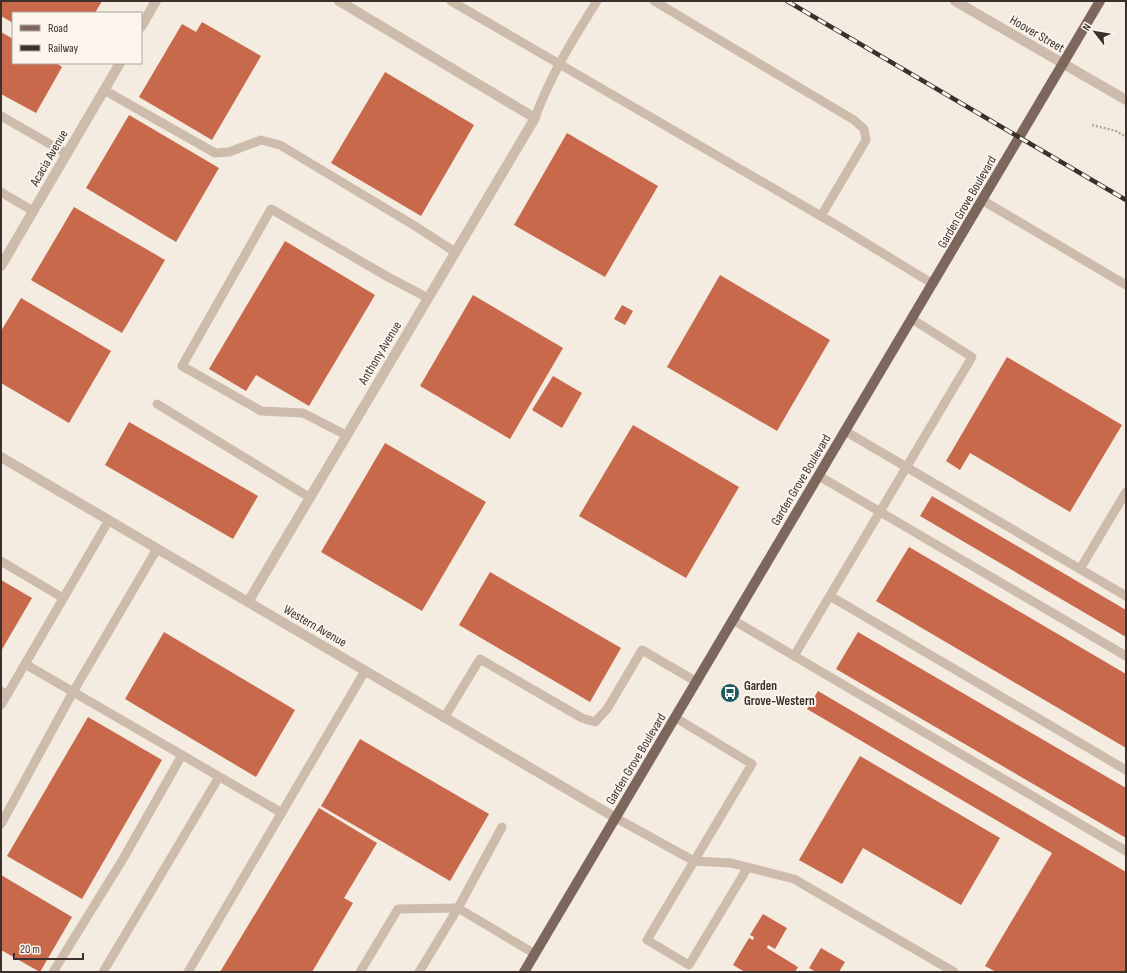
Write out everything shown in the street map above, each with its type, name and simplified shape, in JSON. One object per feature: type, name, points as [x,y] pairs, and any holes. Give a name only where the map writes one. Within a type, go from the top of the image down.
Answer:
[{"type":"main road","name":"Garden Grove Boulevard","points":[[524,972],[1100,1]]},
{"type":"street","points":[[142,25],[156,1]]},
{"type":"street","points":[[339,1],[535,118]]},
{"type":"street","name":"Hoover Street","points":[[955,1],[1126,100]]},
{"type":"street","name":"Acacia Avenue","points":[[1,266],[119,64]]},
{"type":"street","name":"Anthony Avenue","points":[[248,602],[535,118]]},
{"type":"street","name":"Western Avenue","points":[[1,457],[616,818]]},
{"type":"lane","points":[[452,1],[820,216],[933,284]]},
{"type":"lane","points":[[535,118],[541,101],[559,63],[597,1]]},
{"type":"lane","points":[[654,1],[854,120],[864,130],[866,140],[820,216]]},
{"type":"lane","points":[[104,90],[215,153],[229,152],[261,140],[280,145],[415,226],[455,252]]},
{"type":"lane","points":[[1,116],[67,154]]},
{"type":"lane","points":[[1,192],[33,211]]},
{"type":"lane","points":[[982,200],[1126,285]]},
{"type":"lane","points":[[346,435],[303,413],[261,411],[182,366],[271,209],[388,277],[428,298]]},
{"type":"lane","points":[[794,656],[972,357],[912,319]]},
{"type":"lane","points":[[157,404],[309,497]]},
{"type":"lane","points":[[845,431],[1126,596]]},
{"type":"lane","points":[[819,476],[1126,656]]},
{"type":"lane","points":[[1080,569],[1126,492]]},
{"type":"lane","points":[[1,705],[4,693],[25,664],[109,520]]},
{"type":"lane","points":[[1,824],[73,692],[157,549]]},
{"type":"lane","points":[[1,561],[63,598]]},
{"type":"lane","points":[[830,596],[1126,770]]},
{"type":"lane","points":[[733,620],[1126,851]]},
{"type":"lane","points":[[444,718],[480,659],[582,718],[595,722],[607,709],[642,650],[696,682]]},
{"type":"lane","points":[[25,664],[282,813]]},
{"type":"lane","points":[[188,972],[366,671]]},
{"type":"lane","points":[[676,718],[752,764],[647,940],[689,965],[748,867]]},
{"type":"lane","points":[[53,972],[123,859],[182,755]]},
{"type":"lane","points":[[103,972],[219,777]]},
{"type":"lane","points":[[616,818],[694,861],[731,863],[794,879],[954,972]]},
{"type":"lane","points":[[420,972],[458,908],[502,827]]},
{"type":"lane","points":[[360,972],[398,909],[458,908],[535,954]]},
{"type":"path","points":[[1092,125],[1116,131],[1126,137]]},
{"type":"building","points":[[1,1],[102,1],[96,12],[12,12],[12,22],[1,16]]},
{"type":"building","points":[[202,22],[261,56],[212,140],[139,97],[182,24],[196,32]]},
{"type":"building","points":[[1,32],[12,38],[12,64],[58,64],[62,67],[36,113],[1,94]]},
{"type":"building","points":[[385,72],[474,125],[421,216],[331,163]]},
{"type":"building","points":[[129,115],[219,168],[176,242],[86,188]]},
{"type":"building","points":[[567,133],[658,186],[605,277],[514,225]]},
{"type":"building","points":[[74,207],[165,260],[122,333],[31,280]]},
{"type":"building","points":[[285,241],[375,295],[309,406],[256,375],[246,391],[209,369]]},
{"type":"building","points":[[720,275],[830,340],[777,431],[667,367]]},
{"type":"building","points":[[473,295],[563,348],[510,439],[420,386]]},
{"type":"building","points":[[21,298],[111,351],[69,423],[1,383],[1,331]]},
{"type":"building","points":[[622,305],[633,311],[625,325],[614,319]]},
{"type":"building","points":[[1007,357],[1122,425],[1070,512],[970,453],[960,470],[946,461]]},
{"type":"building","points":[[553,376],[582,393],[562,428],[532,410]]},
{"type":"building","points":[[129,422],[258,496],[233,539],[105,465]]},
{"type":"building","points":[[633,425],[739,487],[686,578],[579,516]]},
{"type":"building","points":[[385,443],[486,502],[422,611],[321,552]]},
{"type":"building","points":[[932,496],[1126,610],[1126,637],[920,516]]},
{"type":"building","points":[[909,547],[1126,674],[1126,748],[876,601]]},
{"type":"building","points":[[490,572],[621,648],[590,702],[459,625]]},
{"type":"building","points":[[1,580],[32,598],[1,651]]},
{"type":"building","points":[[164,632],[295,710],[256,777],[125,699]]},
{"type":"building","points":[[858,632],[1126,788],[1126,838],[836,669]]},
{"type":"building","points":[[818,691],[1126,872],[1126,972],[996,972],[985,966],[1052,853],[807,709]]},
{"type":"building","points":[[88,717],[162,760],[82,899],[7,856]]},
{"type":"building","points":[[360,739],[489,814],[450,881],[321,806]]},
{"type":"building","points":[[860,756],[1000,838],[961,905],[863,848],[842,884],[799,860]]},
{"type":"building","points":[[319,808],[377,843],[344,898],[353,903],[312,972],[220,972]]},
{"type":"building","points":[[1,875],[72,917],[40,972],[1,950]]},
{"type":"building","points":[[763,914],[787,928],[775,949],[768,945],[767,948],[798,967],[795,972],[745,972],[733,965],[749,938],[753,940],[754,937],[750,935]]},
{"type":"building","points":[[821,948],[845,962],[839,972],[816,972],[809,968]]},
{"type":"railway","points":[[787,1],[1126,200]]},
{"type":"place","name":"Garden Grove-Western","points":[[730,693]]}]
